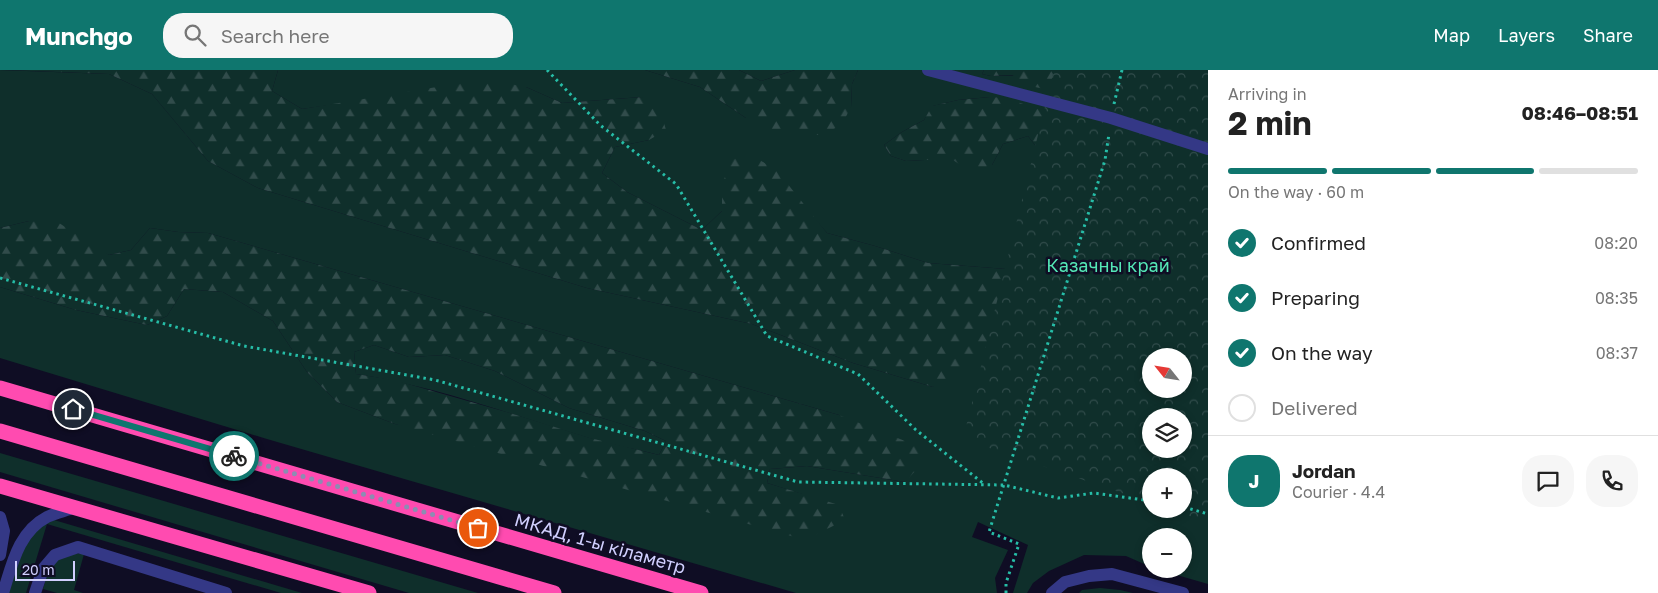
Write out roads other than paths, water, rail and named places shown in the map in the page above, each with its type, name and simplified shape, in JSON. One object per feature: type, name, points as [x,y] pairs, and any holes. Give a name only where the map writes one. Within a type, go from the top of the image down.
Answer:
[{"type":"highway","name":"МКАД, 1-ы кіламетр","points":[[0,388],[701,593]]},
{"type":"highway","points":[[0,432],[554,593]]},
{"type":"highway","points":[[0,486],[369,593]]},
{"type":"street","points":[[928,70],[1111,118],[1208,149]]},
{"type":"street","points":[[3,593],[15,556],[24,537],[33,526],[48,517],[73,508]]},
{"type":"street","points":[[0,517],[4,531],[0,555]]},
{"type":"street","points":[[35,593],[43,569],[55,555],[78,547],[226,593]]},
{"type":"street","points":[[1052,593],[1065,582],[1088,576],[1112,574],[1183,593]]},
{"type":"park label","name":"Казачны край","points":[[1108,266]]}]
